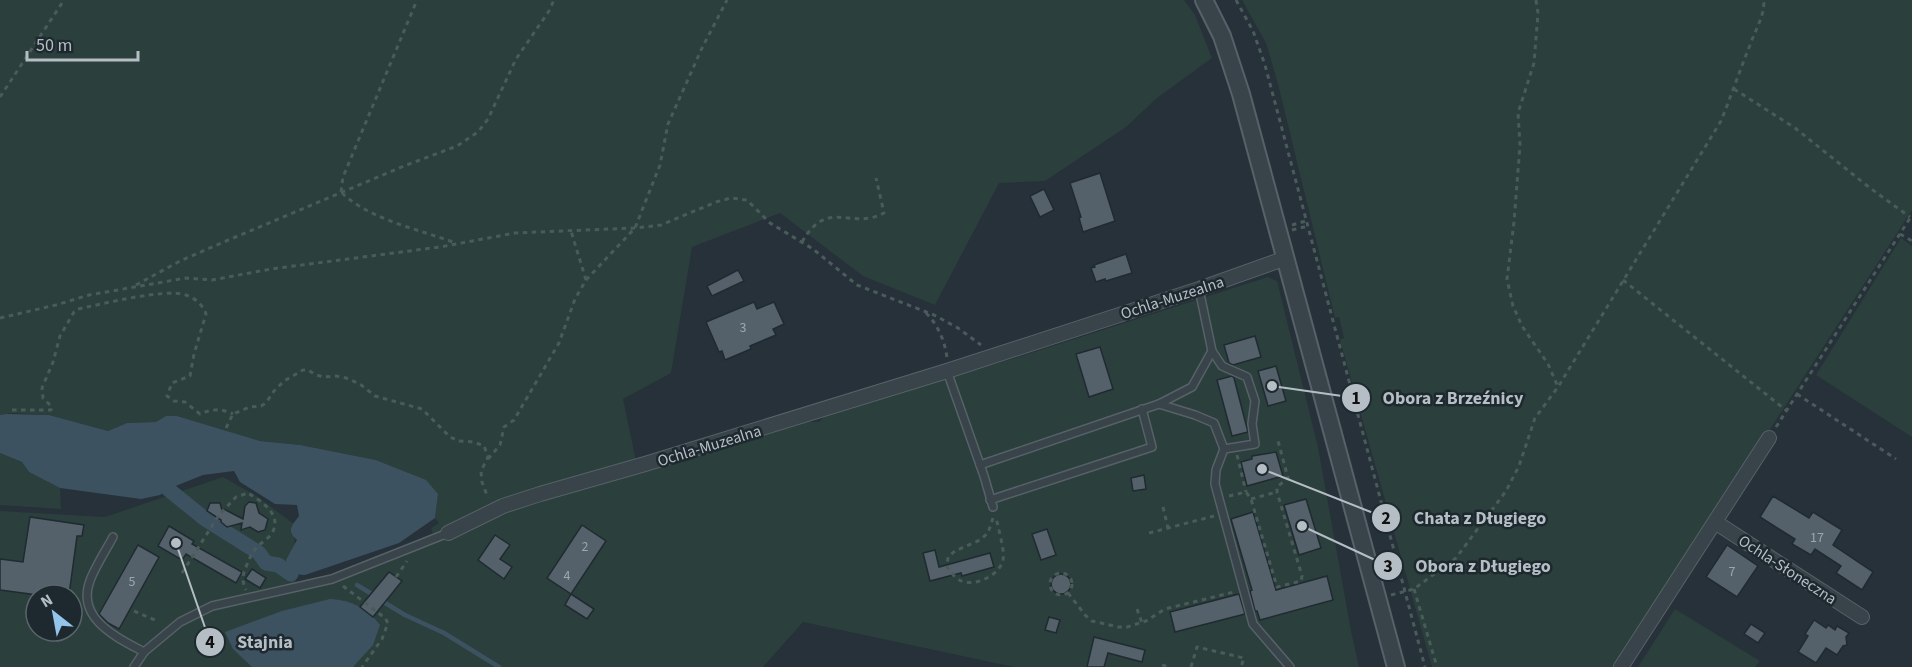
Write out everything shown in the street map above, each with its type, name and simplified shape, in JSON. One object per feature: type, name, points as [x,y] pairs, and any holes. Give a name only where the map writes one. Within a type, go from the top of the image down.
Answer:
[{"type":"street","points":[[1204,0],[1233,64],[1396,667]]},
{"type":"street","name":"Ochla-Muzealna","points":[[448,533],[494,510],[540,494],[947,371],[1199,289],[1286,258]]},
{"type":"street","points":[[1621,667],[1769,438]]},
{"type":"street","name":"Ochla-Słoneczna","points":[[1715,522],[1862,617]]},
{"type":"lane","points":[[1199,289],[1212,351],[1222,366],[1247,377],[1255,401],[1252,424],[1256,444],[1224,449]]},
{"type":"lane","points":[[980,465],[1159,404],[1192,387],[1212,351]]},
{"type":"lane","points":[[947,371],[993,507],[1152,447],[1142,409]]},
{"type":"lane","points":[[1159,404],[1214,423],[1224,449],[1215,484],[1255,627],[1290,667]]},
{"type":"lane","name":"Ochla-Muzealna","points":[[134,667],[144,652],[180,622],[212,606],[332,579],[448,533]]},
{"type":"lane","points":[[113,537],[90,579],[86,598],[92,615],[99,625],[144,652]]},
{"type":"path","points":[[0,97],[64,0]]},
{"type":"path","points":[[341,192],[343,177],[417,0]]},
{"type":"path","points":[[132,287],[180,261],[341,192],[457,146],[478,132],[488,119],[516,59],[555,0]]},
{"type":"path","points":[[494,510],[482,482],[482,467],[500,445],[504,427],[514,420],[559,343],[575,298],[586,280],[635,228],[660,165],[668,124],[702,48],[728,0]]},
{"type":"path","points":[[1236,0],[1252,31],[1265,66],[1425,667]]},
{"type":"path","points":[[1536,0],[1538,14],[1534,63],[1518,113],[1520,145],[1507,279],[1513,306],[1522,326],[1548,364],[1558,387]]},
{"type":"path","points":[[1406,591],[1414,589],[1456,558],[1506,491],[1519,466],[1535,418],[1558,387],[1721,121],[1750,44],[1764,14],[1764,0]]},
{"type":"path","points":[[1734,89],[1795,128],[1870,188],[1911,216],[1769,438]]},
{"type":"path","points":[[802,242],[808,231],[817,222],[826,218],[839,216],[867,218],[884,213],[876,178]]},
{"type":"path","points":[[341,192],[351,201],[371,212],[454,243]]},
{"type":"path","points":[[0,318],[88,295],[186,278],[212,280],[440,247],[514,233],[661,225],[731,198],[747,200],[770,223],[813,249],[857,285],[924,311],[958,328],[983,348]]},
{"type":"path","points":[[1287,226],[1307,221]]},
{"type":"path","points":[[571,231],[586,280]]},
{"type":"path","points":[[1900,234],[1912,241]]},
{"type":"path","points":[[1623,280],[1786,411]]},
{"type":"path","points":[[12,410],[51,410],[52,407],[43,398],[42,388],[53,362],[60,336],[78,309],[115,301],[176,293],[196,300],[204,308],[206,314],[190,376],[172,383],[167,396],[174,401],[185,402],[200,414],[213,409],[233,414]]},
{"type":"path","points":[[924,311],[932,319],[945,344],[947,371]]},
{"type":"path","points":[[226,428],[233,414],[266,403],[284,381],[303,370],[308,370],[324,377],[346,378],[360,384],[375,396],[422,409],[450,437],[484,446],[487,461]]},
{"type":"path","points":[[1797,394],[1896,459]]},
{"type":"path","points":[[1235,448],[1246,492],[1251,499],[1276,586],[1293,583],[1301,580],[1302,576],[1277,492],[1277,487],[1288,478],[1277,437]]},
{"type":"path","points":[[1219,498],[1246,492]]},
{"type":"path","points":[[1251,499],[1277,492]]},
{"type":"path","points":[[182,573],[215,520],[236,497],[248,493],[262,501],[272,511],[274,522],[272,533],[251,554],[243,573],[243,584],[250,597]]},
{"type":"path","points":[[993,507],[1004,558],[992,576],[978,581],[964,582],[954,576],[947,567],[948,557],[955,551],[980,540],[988,533],[993,507]]},
{"type":"path","points":[[1163,507],[1168,528]]},
{"type":"path","points":[[1149,533],[1223,514]]},
{"type":"path","points":[[1060,572],[1069,575],[1072,583],[1068,593],[1058,595],[1051,590],[1050,581],[1053,575],[1060,572]]},
{"type":"path","points":[[343,586],[385,618],[387,623],[382,639],[362,667]]},
{"type":"path","points":[[1068,593],[1092,621],[1127,627],[1142,623],[1165,609],[1244,589]]},
{"type":"path","points":[[1414,589],[1437,667]]},
{"type":"path","points":[[1137,609],[1142,623]]},
{"type":"path","points":[[134,611],[154,620]]},
{"type":"path","points":[[1191,667],[1197,647],[1244,658],[1241,667]]},
{"type":"path","points":[[1161,666],[1170,667]]},
{"type":"green space","points":[[0,0],[1184,0],[1195,15],[1212,58],[1157,98],[1126,127],[1045,181],[999,183],[935,305],[863,276],[780,213],[692,247],[671,373],[623,399],[636,461],[802,422],[819,422],[824,416],[1268,277],[1277,281],[1318,447],[1359,667],[1014,667],[803,622],[763,667],[0,667],[0,511],[105,517],[223,477],[258,497],[294,524],[296,587],[332,579],[435,539],[431,528],[439,523],[435,518],[438,494],[408,473],[376,460],[300,445],[260,441],[177,416],[166,416],[156,422],[127,423],[108,431],[49,415],[12,413],[0,415]]},
{"type":"green space","points":[[1242,0],[1912,0],[1912,210],[1616,667],[1432,667],[1340,340],[1344,338],[1339,317],[1335,318],[1278,84],[1266,43]]},
{"type":"green space","points":[[1901,238],[1912,246],[1912,437],[1816,375]]},
{"type":"green space","points":[[0,453],[22,462],[29,472],[60,488],[61,509],[0,505]]},
{"type":"green space","points":[[1675,609],[1760,661],[1755,667],[1638,667]]},
{"type":"water","points":[[0,415],[49,415],[108,431],[127,423],[156,422],[166,416],[177,416],[260,441],[300,445],[376,460],[426,480],[438,494],[435,518],[399,543],[305,575],[291,574],[286,560],[297,540],[291,531],[292,525],[299,516],[297,505],[275,504],[240,482],[234,471],[203,475],[168,489],[160,495],[141,499],[60,488],[29,472],[22,462],[0,453]]},
{"type":"water","points":[[330,599],[358,606],[380,625],[373,645],[353,667],[252,667],[233,649],[225,632],[282,611]]},
{"type":"building","points":[[1100,173],[1115,221],[1083,232],[1079,218],[1081,217],[1070,183]]},
{"type":"building","points":[[1044,189],[1054,210],[1040,217],[1030,196]]},
{"type":"building","points":[[1126,254],[1132,273],[1096,282],[1091,268],[1095,267],[1094,265]]},
{"type":"building","points":[[738,270],[744,281],[712,296],[707,286]]},
{"type":"building","points":[[754,302],[757,309],[774,302],[784,324],[773,329],[776,335],[725,360],[706,322]]},
{"type":"building","points":[[1255,336],[1261,357],[1233,365],[1229,363],[1224,345]]},
{"type":"building","points":[[1100,347],[1113,389],[1089,397],[1076,354]]},
{"type":"building","points":[[1276,366],[1286,401],[1268,406],[1258,371]]},
{"type":"building","points":[[1232,376],[1248,432],[1232,436],[1217,380]]},
{"type":"building","points":[[1276,452],[1283,476],[1247,486],[1241,462],[1252,459],[1252,456]]},
{"type":"building","points":[[1144,475],[1146,489],[1133,491],[1131,478]]},
{"type":"building","points":[[1773,496],[1809,518],[1813,512],[1842,530],[1833,545],[1873,572],[1862,590],[1836,573],[1841,566],[1815,549],[1811,555],[1792,544],[1795,539],[1760,517]]},
{"type":"building","points":[[1306,499],[1321,548],[1299,555],[1284,505]]},
{"type":"building","points":[[249,502],[256,503],[259,513],[268,519],[265,530],[258,532],[250,527],[241,530],[242,523],[227,527],[207,511],[210,503],[220,503],[222,510],[222,508],[243,519],[245,506]]},
{"type":"building","points":[[1253,512],[1276,590],[1327,576],[1333,600],[1260,620],[1255,611],[1250,591],[1252,590],[1231,519]]},
{"type":"building","points":[[30,517],[84,525],[82,536],[77,536],[71,583],[24,583],[24,593],[0,590],[0,559],[23,562]]},
{"type":"building","points":[[582,525],[606,541],[571,594],[547,578]]},
{"type":"building","points":[[169,526],[194,541],[192,544],[242,572],[236,583],[186,554],[182,560],[158,546]]},
{"type":"building","points":[[1047,529],[1056,555],[1041,560],[1032,534]]},
{"type":"building","points":[[495,535],[510,545],[500,559],[512,567],[504,579],[478,560]]},
{"type":"building","points":[[138,545],[159,557],[119,629],[99,614]]},
{"type":"building","points":[[1727,545],[1758,566],[1737,597],[1706,577]]},
{"type":"building","points":[[935,550],[939,567],[990,553],[994,567],[962,576],[961,573],[930,581],[923,553]]},
{"type":"building","points":[[252,569],[266,578],[260,588],[245,579]]},
{"type":"building","points":[[389,572],[402,581],[373,617],[360,607]]},
{"type":"building","points":[[1061,574],[1068,577],[1071,584],[1068,591],[1061,594],[1054,591],[1051,584],[1054,577]]},
{"type":"building","points":[[571,594],[594,609],[587,619],[565,605]]},
{"type":"building","points":[[1239,594],[1245,614],[1175,632],[1170,612]]},
{"type":"building","points":[[1049,617],[1060,620],[1056,633],[1045,630]]},
{"type":"building","points":[[1814,620],[1826,628],[1828,625],[1835,630],[1837,626],[1849,633],[1846,637],[1847,645],[1843,646],[1837,655],[1826,648],[1816,663],[1798,652]]},
{"type":"building","points":[[1751,624],[1765,633],[1758,643],[1744,634]]},
{"type":"building","points":[[1094,637],[1145,650],[1142,662],[1108,653],[1104,667],[1087,667]]},
{"type":"waterway","points":[[168,489],[205,519],[259,553],[266,563],[278,565],[291,574]]},
{"type":"waterway","points":[[357,585],[375,596]]},
{"type":"waterway","points":[[382,601],[405,615],[444,633],[499,667]]},
{"type":"place","name":"Obora z Brzeźnicy","points":[[1272,386]]},
{"type":"place","name":"Chata z Długiego","points":[[1262,469]]},
{"type":"place","name":"Obora z Długiego","points":[[1302,526]]},
{"type":"place","name":"Stajnia","points":[[176,543]]}]
